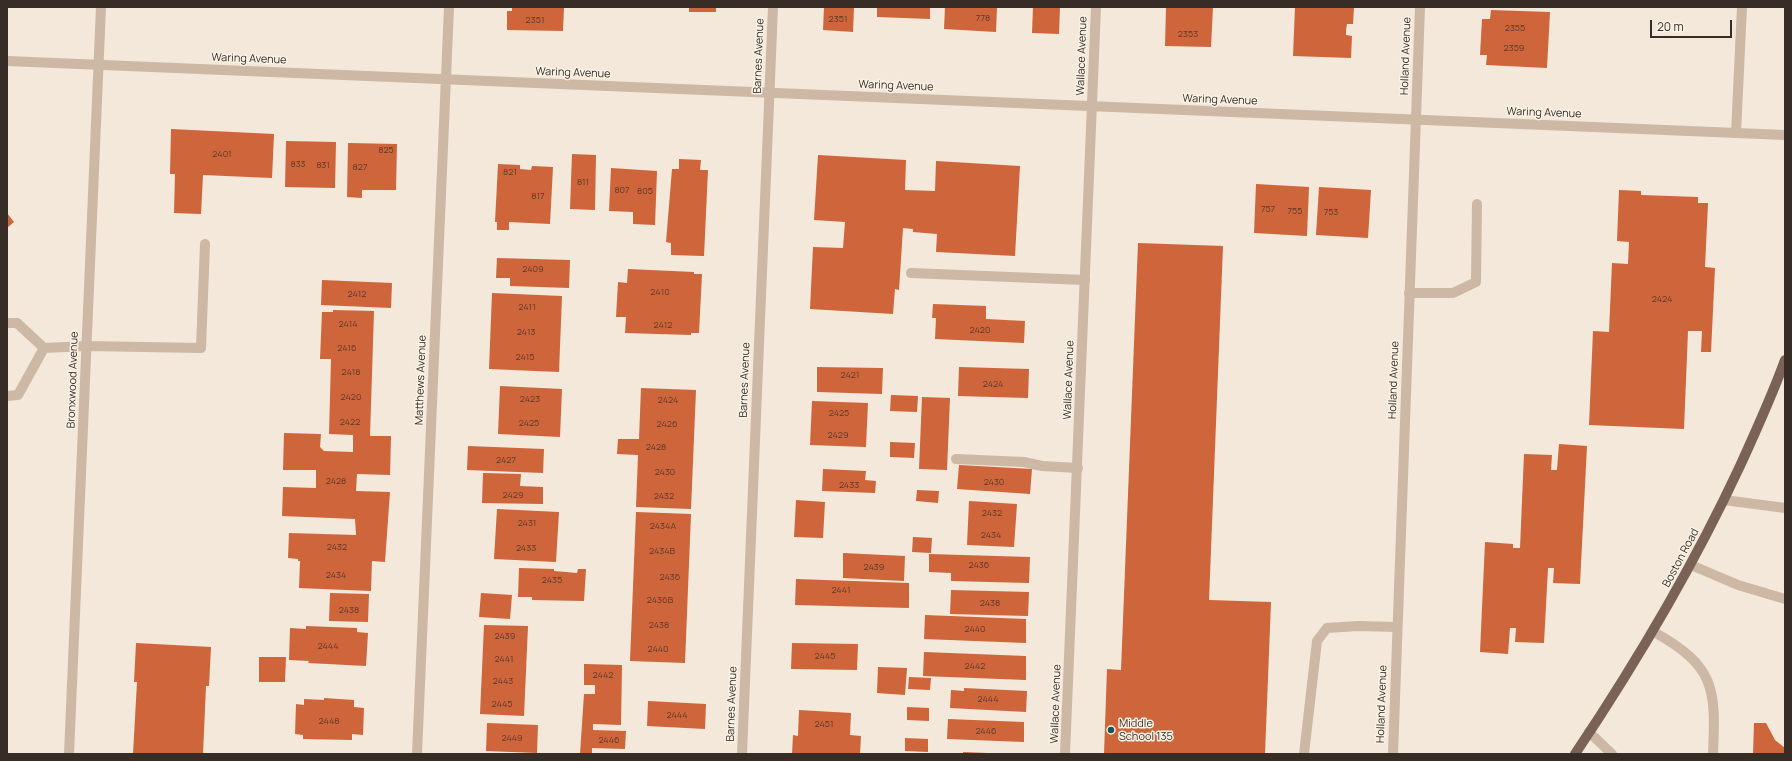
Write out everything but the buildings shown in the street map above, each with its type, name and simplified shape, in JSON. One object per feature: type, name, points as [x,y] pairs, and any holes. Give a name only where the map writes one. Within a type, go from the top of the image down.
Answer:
[{"type":"main road","name":"Boston Road","points":[[1574,754],[1654,632],[1691,565],[1724,500],[1785,360]]},
{"type":"street","name":"Bronxwood Avenue","points":[[69,754],[101,7]]},
{"type":"street","name":"Matthews Avenue","points":[[417,754],[449,7]]},
{"type":"street","name":"Barnes Avenue","points":[[742,754],[773,7]]},
{"type":"street","name":"Wallace Avenue","points":[[1065,754],[1096,7]]},
{"type":"street","name":"Holland Avenue","points":[[1393,754],[1420,7]]},
{"type":"street","points":[[1736,133],[1742,7]]},
{"type":"street","name":"Waring Avenue","points":[[7,61],[1785,135]]},
{"type":"street","points":[[1409,293],[1453,293],[1476,282],[1477,204]]},
{"type":"street","points":[[7,323],[17,323],[44,348],[87,346],[201,348],[204,244]]},
{"type":"street","points":[[911,273],[1085,280]]},
{"type":"street","points":[[7,396],[18,394],[44,348]]},
{"type":"street","points":[[956,459],[1024,462],[1042,466],[1078,468]]},
{"type":"street","points":[[1724,500],[1785,508]]},
{"type":"street","points":[[1691,565],[1738,585],[1785,599]]},
{"type":"street","points":[[1304,754],[1317,641],[1327,628],[1358,626],[1397,627]]},
{"type":"street","points":[[1654,632],[1685,653],[1696,664],[1706,678],[1714,701],[1713,754]]},
{"type":"street","points":[[1589,732],[1612,754]]},
{"type":"place","name":"Middle School 135","points":[[1111,730]]}]
